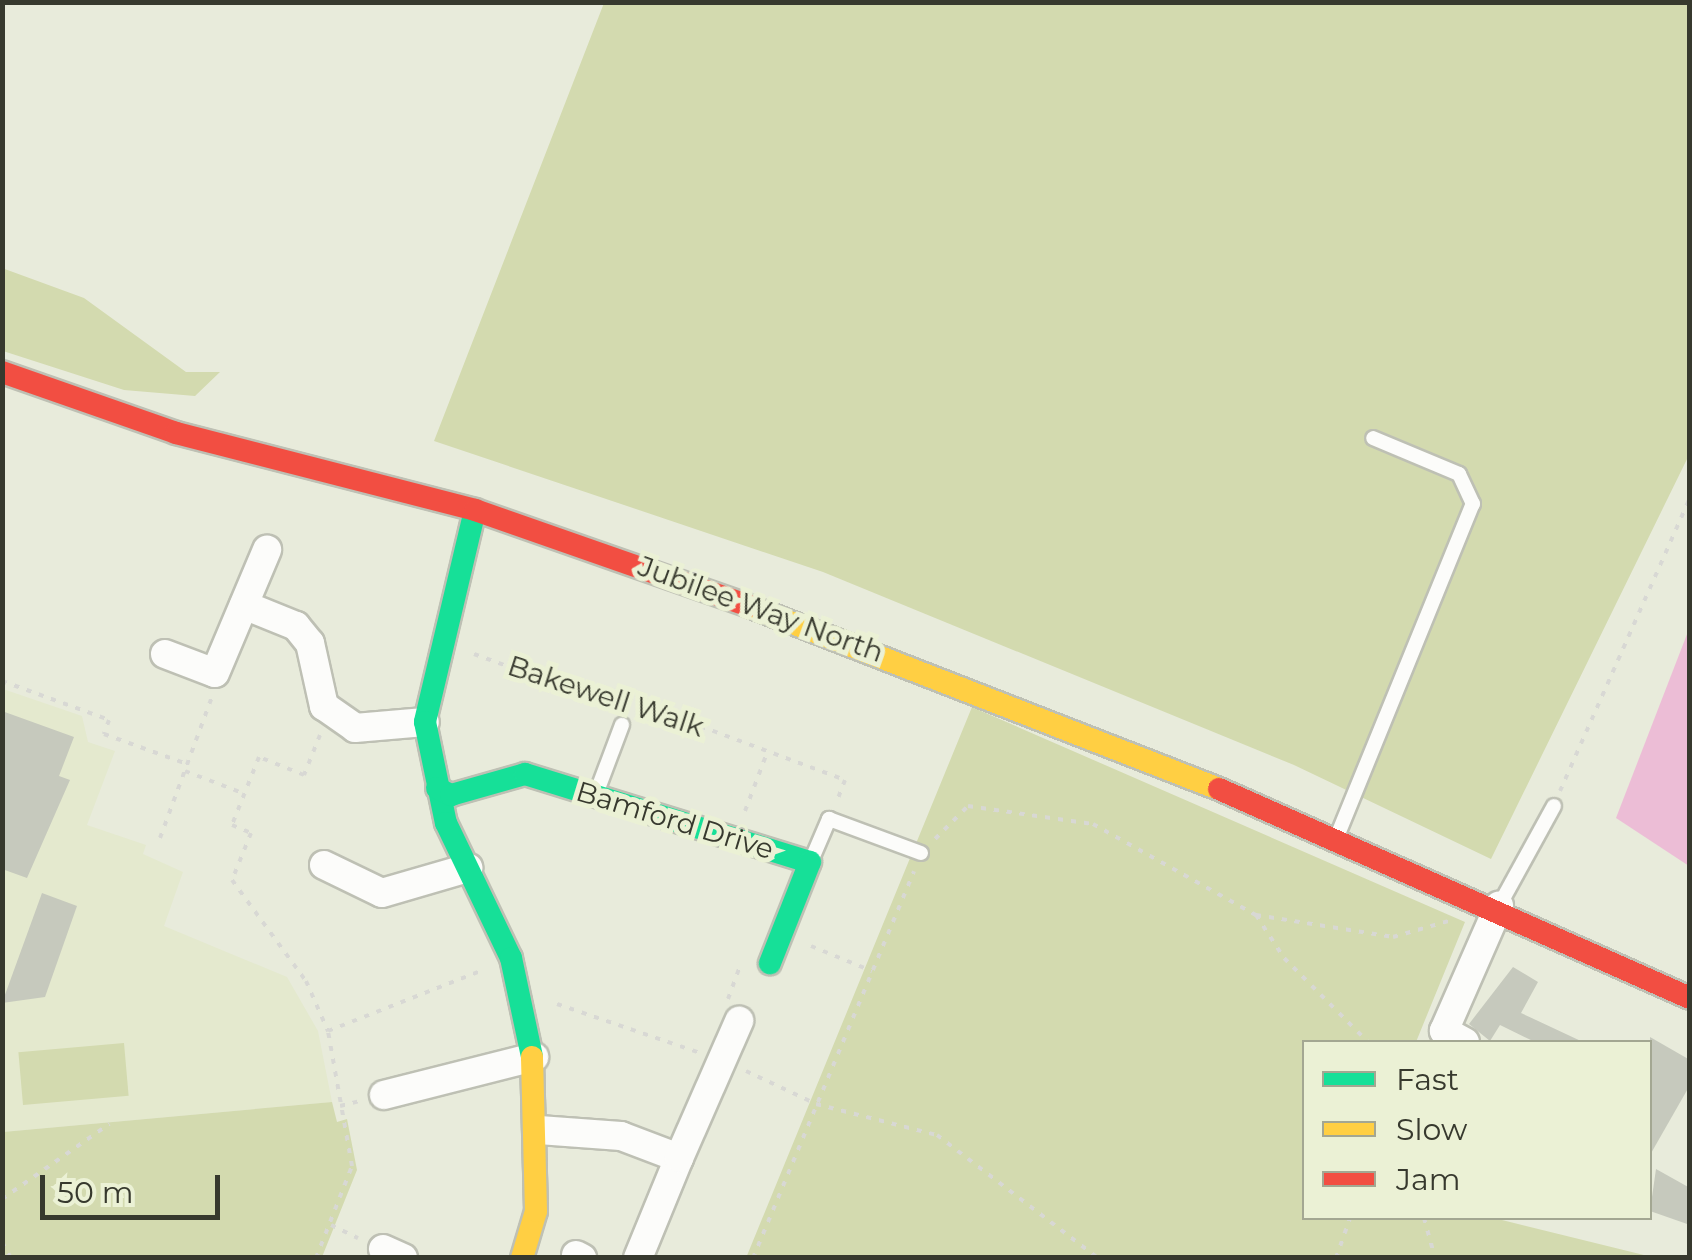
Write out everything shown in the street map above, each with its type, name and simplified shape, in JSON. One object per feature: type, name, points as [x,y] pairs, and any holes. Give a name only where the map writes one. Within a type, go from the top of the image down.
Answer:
[{"type":"street","name":"Jubilee Way North","points":[[2,372],[176,433],[475,510],[949,676],[1499,906],[1690,998]]},
{"type":"street","points":[[475,510],[439,642],[426,722],[436,788],[521,992],[534,1058],[539,1130],[536,1211],[522,1258]]},
{"type":"street","points":[[165,654],[215,673],[267,550]]},
{"type":"street","points":[[244,605],[296,626],[330,710],[355,728],[426,722]]},
{"type":"street","name":"Bamford Drive","points":[[436,788],[451,795],[525,774],[810,862],[770,963]]},
{"type":"street","points":[[324,865],[382,892],[468,868]]},
{"type":"street","points":[[1454,1037],[1499,906]]},
{"type":"street","points":[[638,1258],[738,1021]]},
{"type":"street","points":[[384,1095],[534,1058]]},
{"type":"street","points":[[539,1130],[621,1136],[679,1158]]},
{"type":"lane","points":[[1336,840],[1473,504],[1459,474],[1373,438]]},
{"type":"lane","points":[[595,796],[622,725]]},
{"type":"lane","points":[[1499,906],[1554,806]]},
{"type":"lane","points":[[810,862],[829,819],[921,853]]},
{"type":"path","points":[[1554,806],[1690,498]]},
{"type":"path","name":"Bakewell Walk","points":[[439,642],[768,750],[845,780],[829,819]]},
{"type":"path","points":[[160,838],[215,673]]},
{"type":"path","points":[[2,681],[109,720],[104,734],[245,794]]},
{"type":"path","points":[[328,1031],[306,981],[232,880],[251,833],[232,825],[259,757],[304,775],[330,710]]},
{"type":"path","points":[[735,836],[768,750]]},
{"type":"path","points":[[753,1258],[921,853],[968,806],[1018,807],[1093,824],[1256,915],[1393,937],[1499,906]]},
{"type":"path","points":[[1256,915],[1284,958],[1366,1040]]},
{"type":"path","points":[[782,934],[872,971]]},
{"type":"path","points":[[738,1021],[722,1015],[744,954],[770,963]]},
{"type":"path","points":[[521,992],[722,1060],[816,1104],[937,1135],[1098,1258]]},
{"type":"path","points":[[2,1198],[108,1124]]},
{"type":"path","points":[[1336,1258],[1349,1220]]},
{"type":"path","points":[[1425,1220],[1435,1258]]},
{"type":"path","points":[[330,1225],[393,1253]]},
{"type":"path","points":[[2,1242],[11,1258]]},
{"type":"shaded area","points":[[604,3],[1689,3],[1689,455],[1491,859],[1294,765],[823,572],[434,441]]},
{"type":"shaded area","points":[[2,268],[84,298],[186,372],[220,372],[195,396],[124,390],[3,351]]},
{"type":"shaded area","points":[[1689,629],[1689,866],[1616,818]]},
{"type":"shaded area","points":[[3,689],[82,716],[88,742],[115,751],[87,825],[146,845],[143,854],[183,872],[164,926],[287,977],[318,1031],[332,1102],[3,1132]]},
{"type":"shaded area","points":[[972,707],[1465,922],[1417,1040],[1302,1040],[1302,1220],[1502,1220],[1652,1257],[746,1258]]},
{"type":"shaded area","points":[[124,1043],[129,1096],[23,1105],[18,1052]]},
{"type":"shaded area","points":[[332,1102],[337,1122],[347,1119],[357,1170],[322,1257],[3,1257],[3,1132]]},
{"type":"building","points":[[2,711],[74,737],[59,776],[70,780],[27,878],[2,869]]},
{"type":"building","points":[[42,893],[77,906],[45,997],[2,1003]]},
{"type":"building","points":[[1513,967],[1538,982],[1521,1013],[1579,1040],[1531,1040],[1500,1025],[1489,1040],[1469,1024]]},
{"type":"building","points":[[1650,1037],[1690,1060],[1690,1085],[1652,1152],[1652,1040]]},
{"type":"building","points":[[1656,1169],[1690,1188],[1690,1225],[1652,1212]]},
{"type":"traffic: fast","points":[[475,510],[425,722],[446,823],[511,958],[532,1057]]},
{"type":"traffic: fast","points":[[437,788],[451,795],[525,774],[810,862],[770,963]]},
{"type":"traffic: slow","points":[[749,606],[1219,789]]},
{"type":"traffic: slow","points":[[522,1258],[536,1211],[532,1057]]},
{"type":"traffic: jam","points":[[2,372],[176,433],[475,510],[749,606]]},
{"type":"traffic: jam","points":[[1219,789],[1690,998]]}]
